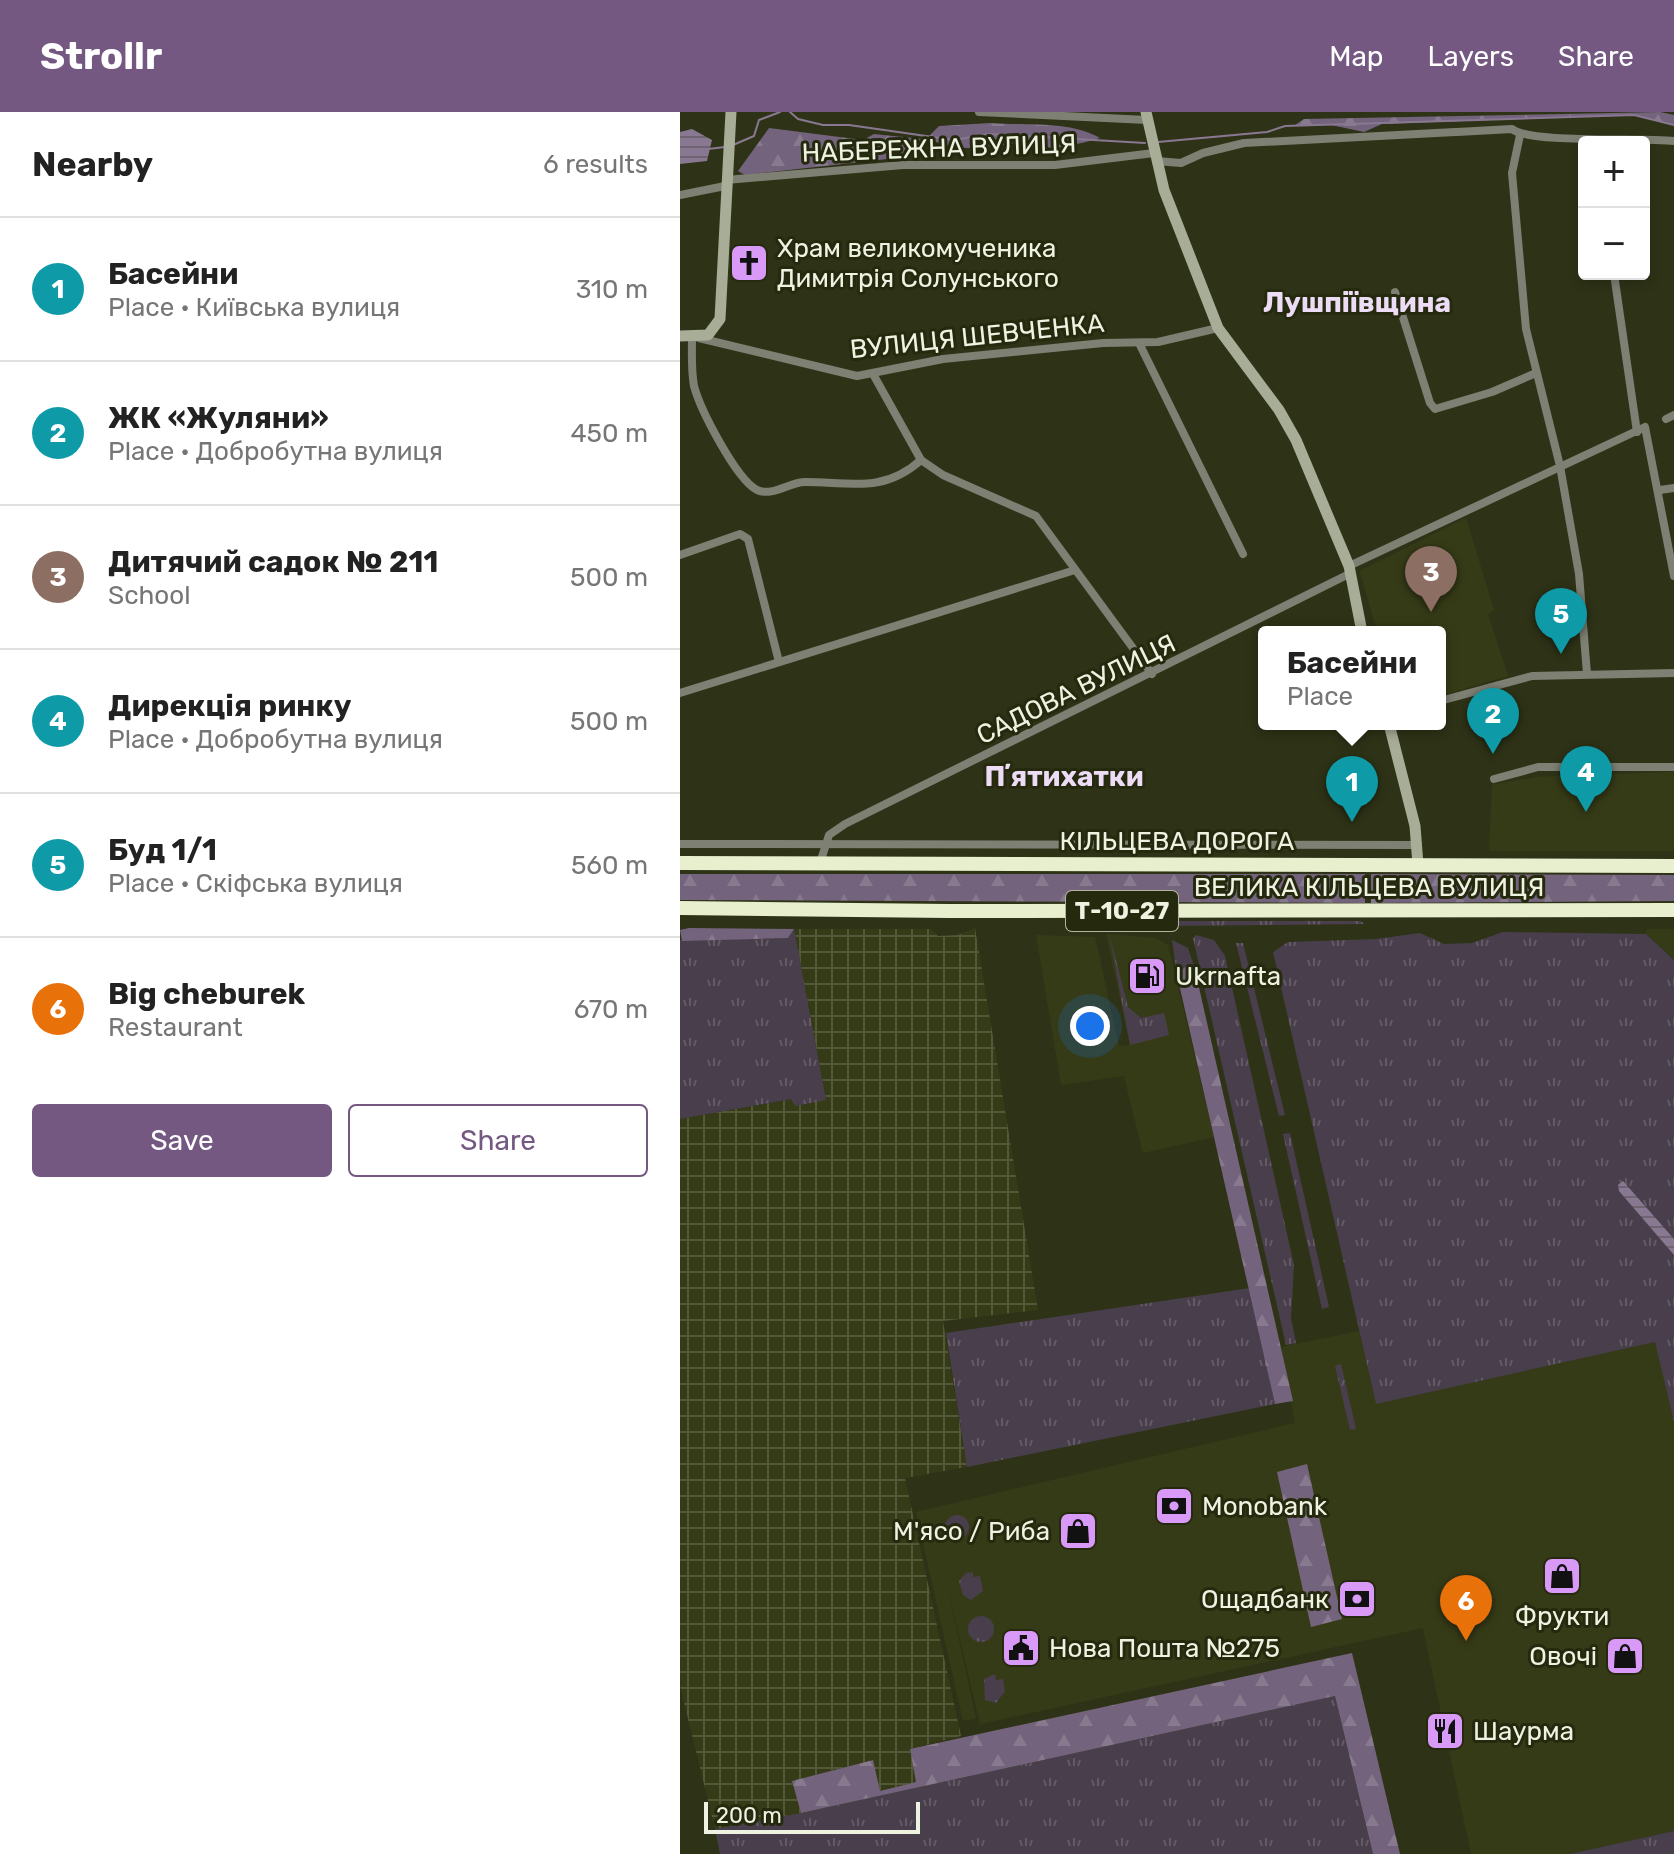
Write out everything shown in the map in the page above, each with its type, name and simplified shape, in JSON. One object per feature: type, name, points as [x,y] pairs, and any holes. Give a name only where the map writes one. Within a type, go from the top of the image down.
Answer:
[{"type":"highway","name":"КІЛЬЦЕВА ДОРОГА","points":[[680,863],[1674,866]]},
{"type":"highway","name":"ВЕЛИКА КІЛЬЦЕВА ВУЛИЦЯ","points":[[680,908],[1007,912],[1674,910]]},
{"type":"street","points":[[731,112],[720,319],[715,329],[690,337],[693,379],[699,399],[737,470],[758,490],[771,491],[801,482],[836,486],[870,484],[905,472],[921,460]]},
{"type":"street","name":"НАБЕРЕЖНА ВУЛИЦЯ","points":[[979,112],[1147,116]]},
{"type":"street","points":[[1147,116],[1155,157],[1175,222],[1218,328],[1286,421],[1349,570],[1361,626]]},
{"type":"street","name":"НАБЕРЕЖНА ВУЛИЦЯ","points":[[680,195],[726,183],[903,165],[1055,165],[1155,157],[1181,163],[1203,153],[1244,143],[1512,129],[1520,135],[1578,139]]},
{"type":"street","points":[[1520,135],[1512,173],[1526,329],[1560,466],[1579,574],[1587,674]]},
{"type":"street","name":"НАБЕРЕЖНА ВУЛИЦЯ","points":[[1650,140],[1674,141]]},
{"type":"street","points":[[1615,280],[1641,429],[1660,490],[1674,576]]},
{"type":"street","points":[[1395,292],[1430,403],[1435,409],[1492,392],[1536,373]]},
{"type":"street","name":"ВУЛИЦЯ ШЕВЧЕНКА","points":[[690,337],[848,375],[873,374],[943,359],[1139,343],[1218,328]]},
{"type":"street","name":"ВУЛИЦЯ ШЕВЧЕНКА","points":[[1139,343],[1243,554]]},
{"type":"street","points":[[873,374],[921,460],[943,475],[1033,514],[1122,629],[1152,674]]},
{"type":"street","name":"САДОВА ВУЛИЦЯ","points":[[824,844],[829,835],[845,824],[1152,674],[1349,570],[1641,429]]},
{"type":"street","points":[[1660,490],[1674,488]]},
{"type":"street","points":[[680,555],[740,534],[748,539],[779,662]]},
{"type":"street","points":[[680,693],[1075,570]]},
{"type":"street","points":[[1446,699],[1532,676],[1674,673]]},
{"type":"street","points":[[1390,730],[1418,845],[1418,865]]},
{"type":"street","points":[[1494,779],[1538,767],[1674,767]]},
{"type":"street","points":[[680,844],[1418,845]]},
{"type":"street","points":[[820,863],[824,844]]},
{"type":"shaded area","points":[[692,129],[712,140],[707,161],[680,164],[680,132]]},
{"type":"shaded area","points":[[1466,518],[1494,610],[1488,614],[1508,676],[1446,694],[1446,626],[1375,626],[1360,571]]},
{"type":"shaded area","points":[[1674,772],[1674,851],[1489,851],[1492,785],[1536,777]]},
{"type":"shaded area","points":[[975,928],[1038,1310],[943,1321],[967,1467],[905,1478],[961,1736],[910,1749],[917,1782],[879,1791],[872,1760],[792,1781],[801,1813],[715,1829],[680,1686],[680,1119],[791,1099],[826,1100],[794,929],[931,929],[938,936],[958,935]]},
{"type":"shaded area","points":[[1647,929],[1674,929],[1674,959],[1646,934]]},
{"type":"shaded area","points":[[1106,934],[1156,938],[1168,945],[1214,1137],[1143,1153],[1124,1076],[1061,1085],[1036,935],[1095,937],[1119,1046],[1130,1045]]},
{"type":"shaded area","points":[[1623,1181],[1674,1239],[1674,1255],[1619,1191],[1618,1185]]},
{"type":"shaded area","points":[[1359,1331],[1376,1404],[1655,1342],[1674,1422],[1674,1831],[1570,1854],[1471,1854],[1423,1628],[980,1724],[945,1576],[976,1718],[963,1721],[916,1512],[1295,1423],[1281,1347]]},
{"type":"green space","points":[[1660,112],[1674,115],[1674,125],[1634,115],[1382,124],[1364,132],[1331,125],[1295,125],[1304,119]]},
{"type":"green space","points":[[991,123],[1061,126],[1100,138],[1054,148],[1020,143],[965,148],[952,147],[928,137],[939,126]]},
{"type":"green space","points":[[769,128],[863,140],[874,134],[922,139],[925,145],[914,156],[745,175],[738,171]]},
{"type":"green space","points":[[680,874],[1365,874],[1365,903],[680,900]]},
{"type":"green space","points":[[1371,874],[1674,875],[1674,901],[1371,903]]},
{"type":"green space","points":[[1125,921],[1360,921],[1365,924],[1162,926]]},
{"type":"green space","points":[[794,929],[826,1100],[795,1106],[791,1099],[680,1119],[680,940],[788,938]]},
{"type":"green space","points":[[794,929],[788,938],[682,941],[680,930]]},
{"type":"green space","points":[[1503,932],[1646,934],[1674,960],[1674,1422],[1655,1342],[1376,1404],[1273,952],[1288,942],[1376,939],[1420,933],[1444,944],[1472,943]]},
{"type":"green space","points":[[1109,933],[1128,1007],[1141,1018],[1164,1013],[1169,1035],[1130,1045]]},
{"type":"green space","points":[[1196,935],[1214,940],[1225,956],[1294,1265],[1291,1318],[1296,1343],[1286,1345],[1193,938]]},
{"type":"green space","points":[[1172,940],[1188,948],[1195,969],[1181,970],[1177,975]]},
{"type":"green space","points":[[1236,943],[1243,943],[1285,1115],[1279,1116]]},
{"type":"green space","points":[[1185,967],[1195,970],[1293,1401],[1275,1404],[1177,975]]},
{"type":"green space","points":[[1290,1133],[1329,1307],[1322,1309],[1283,1134]]},
{"type":"green space","points":[[1250,1288],[1275,1404],[967,1467],[946,1333]]},
{"type":"green space","points":[[1341,1364],[1356,1429],[1350,1430],[1335,1366]]},
{"type":"green space","points":[[1307,1464],[1342,1619],[1311,1627],[1277,1472]]},
{"type":"green space","points":[[957,1515],[966,1518],[969,1527],[966,1536],[957,1539],[948,1536],[945,1527],[948,1518]]},
{"type":"green space","points":[[973,1572],[973,1577],[980,1576],[983,1591],[971,1600],[963,1595],[959,1581],[966,1573]]},
{"type":"green space","points":[[981,1616],[990,1620],[994,1629],[990,1638],[981,1642],[972,1638],[968,1629],[972,1620]]},
{"type":"green space","points":[[1352,1653],[1400,1854],[1373,1854],[1335,1696],[801,1813],[792,1781],[873,1760],[880,1791],[916,1782],[910,1749]]},
{"type":"green space","points":[[995,1674],[996,1680],[1003,1679],[1005,1691],[996,1703],[985,1700],[984,1679]]},
{"type":"green space","points":[[1335,1696],[1373,1854],[720,1854],[715,1829]]},
{"type":"green space","points":[[1674,1831],[1674,1854],[1570,1854]]},
{"type":"waterway","points":[[733,145],[754,136],[759,120],[780,112]]},
{"type":"waterway","points":[[790,112],[798,119],[823,125],[849,125],[954,140],[989,134],[1145,143]]},
{"type":"waterway","points":[[1158,142],[1267,132],[1285,126],[1634,115],[1674,125]]},
{"type":"waterway","points":[[708,149],[725,147]]},
{"type":"place","name":"Храм великомученика Димитрія Солунського","points":[[749,263]]},
{"type":"place","name":"Дитячий садок № 211","points":[[1431,612]]},
{"type":"place","name":"Буд 1/1","points":[[1561,654]]},
{"type":"place","name":"ЖК «Жуляни»","points":[[1493,754]]},
{"type":"place","name":"Дирекція ринку","points":[[1586,812]]},
{"type":"place","name":"Басейни","points":[[1352,822]]},
{"type":"place","name":"Ukrnafta","points":[[1147,976]]},
{"type":"place","name":"Monobank","points":[[1174,1506]]},
{"type":"place","name":"М'ясо / Риба","points":[[1078,1531]]},
{"type":"place","name":"Фрукти","points":[[1562,1576]]},
{"type":"place","name":"Ощадбанк","points":[[1357,1599]]},
{"type":"place","name":"Big cheburek","points":[[1466,1641]]},
{"type":"place","name":"Нова Пошта №275","points":[[1021,1648]]},
{"type":"place","name":"Овочі","points":[[1625,1656]]},
{"type":"place","name":"Шаурма","points":[[1445,1731]]},
{"type":"district","name":"Лушпіївщина","points":[[1357,302]]},
{"type":"district","name":"Пʼятихатки","points":[[1064,776]]}]
